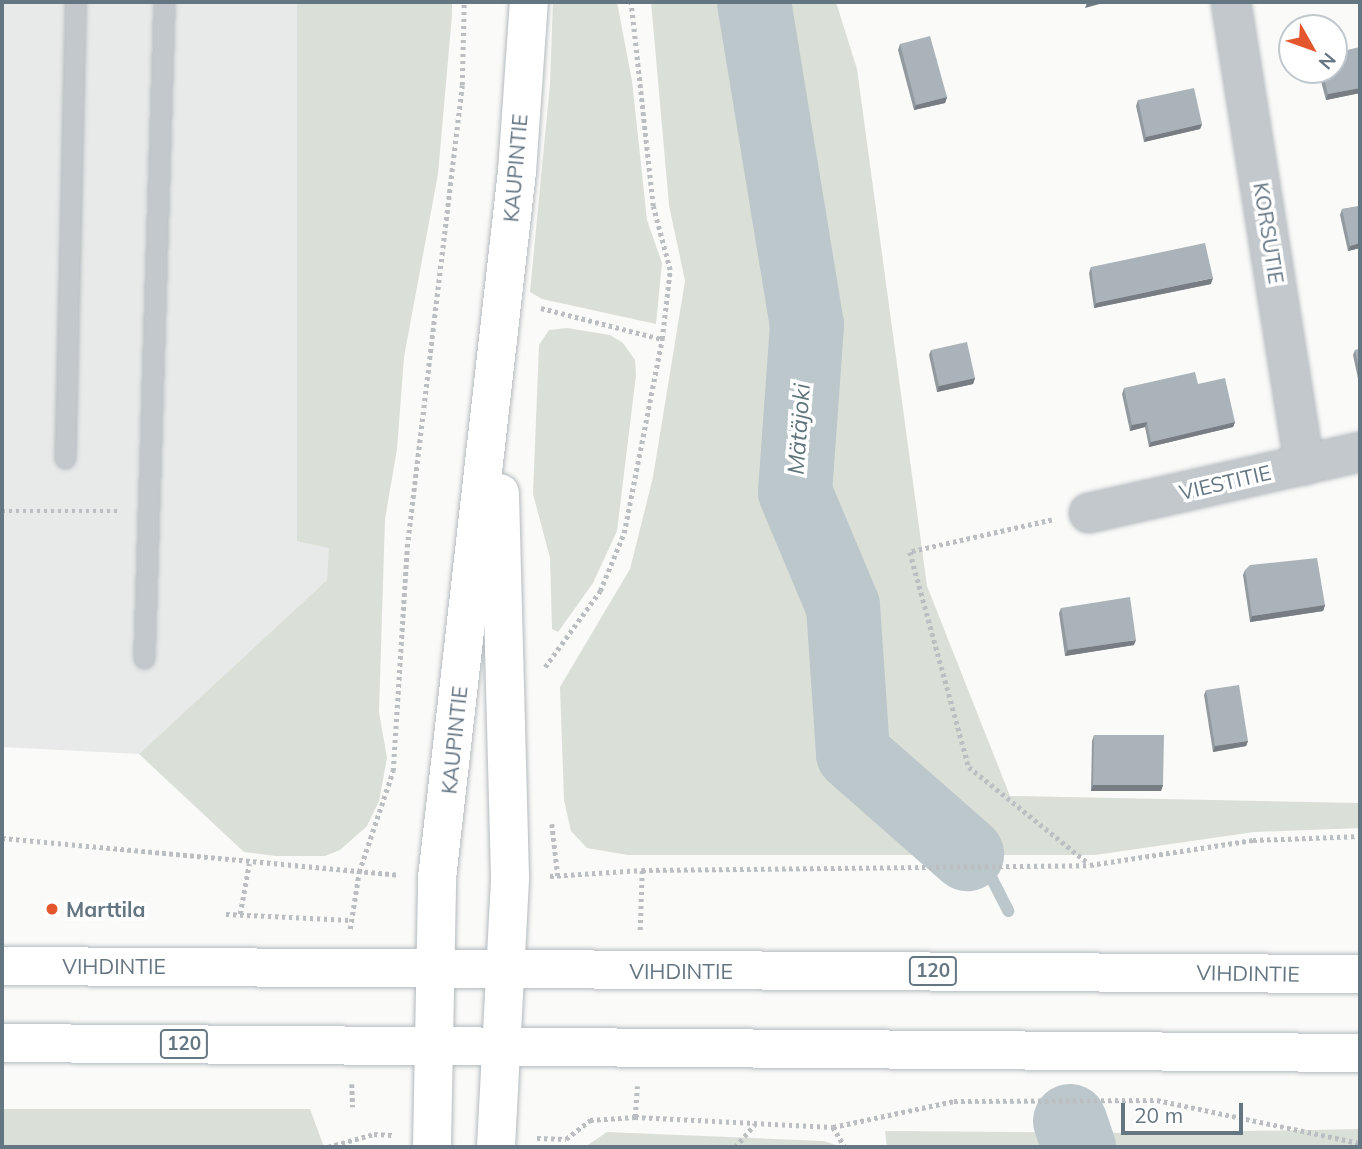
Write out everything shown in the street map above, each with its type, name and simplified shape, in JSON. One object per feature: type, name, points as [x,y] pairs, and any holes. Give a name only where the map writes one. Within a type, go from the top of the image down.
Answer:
[{"type":"main road","name":"KAUPINTIE","points":[[432,1147],[438,967],[437,877],[517,172],[529,2]]},
{"type":"main road","name":"KAUPINTIE","points":[[496,1147],[510,877],[497,333]]},
{"type":"main road","name":"VIHDINTIE","points":[[2,966],[1360,974]]},
{"type":"main road","name":"120","points":[[2,1042],[1360,1053]]},
{"type":"street","name":"KORSUTIE","points":[[1231,2],[1304,465]]},
{"type":"street","name":"VIESTITIE","points":[[1089,513],[1360,452]]},
{"type":"lane","points":[[65,458],[75,2]]},
{"type":"lane","points":[[144,658],[164,2]]},
{"type":"path","points":[[349,936],[359,873],[393,771],[407,547],[462,85],[464,2]]},
{"type":"path","points":[[544,668],[600,590],[624,533],[662,339],[670,270],[653,206],[631,2]]},
{"type":"path","points":[[535,307],[662,339]]},
{"type":"path","points":[[2,511],[117,513],[118,499]]},
{"type":"path","points":[[1089,513],[910,552],[969,767],[1090,865]]},
{"type":"path","points":[[558,876],[920,866],[1090,865],[1254,840],[1360,836]]},
{"type":"path","points":[[2,838],[359,873]]},
{"type":"path","points":[[240,914],[248,864]]},
{"type":"path","points":[[226,914],[350,920]]},
{"type":"path","points":[[566,1139],[590,1120],[635,1116],[833,1127],[954,1101],[1157,1100],[1360,1143]]},
{"type":"path","points":[[735,1147],[755,1123]]},
{"type":"path","points":[[833,1127],[845,1147]]},
{"type":"path","points":[[328,1147],[374,1134]]},
{"type":"shaded area","points":[[2,2],[374,2],[327,580],[139,754],[2,747]]},
{"type":"shaded area","points":[[297,2],[452,2],[438,174],[404,357],[397,449],[385,519],[379,712],[387,758],[379,801],[367,826],[340,850],[325,856],[276,856],[244,852],[139,754],[327,580],[329,548],[297,541]]},
{"type":"shaded area","points":[[553,2],[617,2],[632,81],[647,220],[662,263],[656,324],[542,299],[530,292],[550,84]]},
{"type":"shaded area","points":[[651,2],[836,2],[857,69],[927,586],[1010,796],[1360,803],[1360,828],[1254,832],[1095,855],[628,855],[587,848],[571,831],[564,800],[560,687],[630,569],[653,477],[685,281],[669,205]]},
{"type":"shaded area","points":[[567,328],[610,335],[623,343],[635,360],[636,375],[617,531],[593,583],[558,632],[552,629],[550,558],[533,494],[539,345],[549,330]]},
{"type":"shaded area","points":[[2,1109],[310,1109],[324,1147],[2,1147]]},
{"type":"shaded area","points":[[1360,1129],[1360,1147],[887,1147],[885,1131],[1140,1133]]},
{"type":"shaded area","points":[[607,1132],[824,1141],[841,1147],[585,1147]]},
{"type":"building","points":[[930,36],[947,97],[916,105],[900,44]]},
{"type":"building","points":[[1360,47],[1360,88],[1328,94],[1326,84],[1348,84],[1348,50]]},
{"type":"building","points":[[1194,88],[1202,124],[1146,137],[1138,100]]},
{"type":"building","points":[[1360,206],[1360,243],[1350,246],[1342,209]]},
{"type":"building","points":[[1205,243],[1213,278],[1096,303],[1091,267]]},
{"type":"building","points":[[967,342],[975,378],[939,386],[931,350]]},
{"type":"building","points":[[1360,349],[1360,374],[1355,350]]},
{"type":"building","points":[[1195,372],[1198,384],[1225,378],[1235,422],[1151,442],[1147,422],[1132,425],[1124,388]]},
{"type":"building","points":[[1317,558],[1325,605],[1252,616],[1245,570],[1250,565]]},
{"type":"building","points":[[1130,597],[1136,640],[1068,650],[1061,608]]},
{"type":"building","points":[[1239,685],[1248,741],[1215,746],[1206,690]]},
{"type":"building","points":[[1094,735],[1164,735],[1163,785],[1093,785]]},
{"type":"waterway","name":"Mätäjoki","points":[[754,2],[807,325],[795,492],[843,606],[853,754],[967,854]]},
{"type":"waterway","name":"Mätäjoki","points":[[967,854],[992,879],[1008,911]]},
{"type":"waterway","name":"Mätäjoki","points":[[1070,1121],[1079,1147]]},
{"type":"place","name":"Marttila","points":[[52,909]]}]
